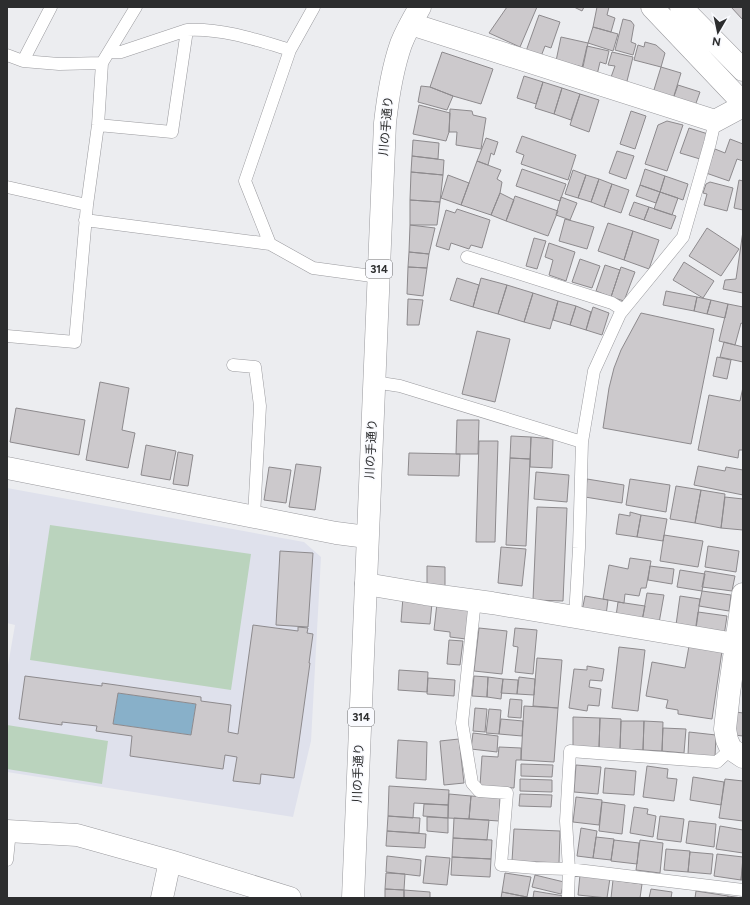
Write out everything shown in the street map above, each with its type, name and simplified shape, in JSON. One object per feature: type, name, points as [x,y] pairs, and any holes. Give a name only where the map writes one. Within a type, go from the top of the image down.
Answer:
[{"type":"street","points":[[652,7],[743,103]]},
{"type":"street","points":[[682,7],[743,70]]},
{"type":"street","points":[[415,16],[715,121],[743,106]]},
{"type":"street","name":"川の手通り","points":[[354,898],[367,537],[385,123],[388,94],[394,67],[402,42],[415,16]]},
{"type":"street","points":[[7,468],[336,533],[367,537]]},
{"type":"street","points":[[366,584],[425,594],[475,600],[574,618],[738,635]]},
{"type":"street","points":[[737,753],[727,740],[725,729],[743,594]]},
{"type":"street","points":[[9,831],[77,835],[170,861],[283,897]]},
{"type":"street","points":[[162,898],[170,861]]},
{"type":"lane","points":[[23,61],[51,7]]},
{"type":"lane","points":[[7,336],[75,342],[85,220],[98,125],[102,64],[136,7]]},
{"type":"lane","points":[[270,244],[245,181],[290,50],[314,7]]},
{"type":"lane","points":[[109,52],[121,52],[187,30],[239,34],[290,50]]},
{"type":"lane","points":[[98,125],[172,132],[187,30]]},
{"type":"lane","points":[[7,55],[23,61],[59,64],[102,64]]},
{"type":"lane","points":[[574,618],[579,548],[582,442],[594,371],[620,314],[683,237],[715,121]]},
{"type":"lane","points":[[7,187],[87,205]]},
{"type":"lane","points":[[85,220],[270,244],[313,268],[379,277]]},
{"type":"lane","points":[[467,257],[612,303],[623,310]]},
{"type":"lane","points":[[233,366],[255,366],[260,406],[254,516]]},
{"type":"lane","points":[[374,382],[400,386],[582,442]]},
{"type":"lane","points":[[475,600],[462,723],[472,783],[479,791],[506,793],[501,865],[568,869],[743,890]]},
{"type":"lane","points":[[568,898],[566,821],[570,751],[717,762],[737,753]]},
{"type":"lane","points":[[7,860],[9,831]]},
{"type":"shaded area","points":[[7,488],[304,542],[321,557],[311,741],[293,817],[7,772],[7,671],[15,625],[7,623],[7,582],[10,549]]},
{"type":"green space","points":[[50,525],[251,554],[231,690],[30,660]]},
{"type":"green space","points":[[7,725],[108,741],[102,784],[7,769]]},
{"type":"water","points":[[118,693],[196,704],[191,735],[113,724]]},
{"type":"building","points":[[507,7],[537,7],[520,47],[489,33]]},
{"type":"building","points":[[574,7],[584,7],[582,11]]},
{"type":"building","points":[[597,7],[609,7],[607,15],[615,18],[611,32],[593,27]]},
{"type":"building","points":[[731,7],[743,7],[743,20]]},
{"type":"building","points":[[539,15],[560,22],[551,48],[545,46],[540,59],[525,54]]},
{"type":"building","points":[[623,19],[631,21],[634,25],[631,42],[636,44],[633,55],[615,50]]},
{"type":"building","points":[[593,27],[618,34],[613,51],[588,43]]},
{"type":"building","points":[[561,37],[588,43],[583,67],[556,61]]},
{"type":"building","points":[[645,42],[656,45],[665,53],[661,67],[634,60],[638,45],[644,47]]},
{"type":"building","points":[[587,46],[609,51],[606,64],[600,62],[597,75],[581,72]]},
{"type":"building","points":[[442,52],[493,69],[481,104],[453,96],[430,87]]},
{"type":"building","points":[[612,52],[633,57],[626,85],[610,80],[615,66],[608,65]]},
{"type":"building","points":[[661,67],[681,73],[673,99],[653,93]]},
{"type":"building","points":[[524,76],[543,82],[536,104],[517,98]]},
{"type":"building","points":[[543,82],[562,88],[554,114],[535,108]]},
{"type":"building","points":[[678,85],[700,92],[695,106],[673,99]]},
{"type":"building","points":[[421,86],[430,87],[453,96],[447,110],[418,102]]},
{"type":"building","points":[[562,88],[580,94],[571,120],[554,114]]},
{"type":"building","points":[[580,94],[599,100],[589,132],[570,125]]},
{"type":"building","points":[[419,105],[450,113],[449,132],[446,141],[413,134]]},
{"type":"building","points":[[450,109],[472,111],[473,115],[486,118],[481,149],[456,145],[457,132],[449,132]]},
{"type":"building","points":[[631,111],[646,116],[635,149],[620,144]]},
{"type":"building","points":[[667,121],[683,125],[667,171],[645,164],[658,125]]},
{"type":"building","points":[[689,128],[708,134],[700,159],[680,153]]},
{"type":"building","points":[[522,136],[576,155],[568,180],[521,164],[524,155],[516,152]]},
{"type":"building","points":[[486,138],[498,142],[494,155],[491,153],[488,165],[477,161]]},
{"type":"building","points":[[730,139],[743,144],[743,161],[737,159],[729,181],[706,173],[715,149],[725,153]]},
{"type":"building","points":[[413,140],[439,143],[438,159],[412,156]]},
{"type":"building","points":[[617,151],[634,156],[626,179],[609,173]]},
{"type":"building","points":[[412,156],[444,160],[443,175],[411,172]]},
{"type":"building","points":[[477,161],[501,170],[497,179],[502,182],[500,193],[491,215],[461,205]]},
{"type":"building","points":[[522,169],[566,184],[560,201],[516,186]]},
{"type":"building","points":[[645,169],[665,176],[660,192],[640,185]]},
{"type":"building","points":[[573,170],[586,175],[578,198],[565,194]]},
{"type":"building","points":[[411,172],[443,175],[440,202],[410,200]]},
{"type":"building","points":[[448,175],[469,183],[461,205],[441,198]]},
{"type":"building","points":[[586,175],[599,179],[591,202],[578,198]]},
{"type":"building","points":[[665,176],[688,184],[683,200],[660,192]]},
{"type":"building","points":[[599,179],[612,184],[604,207],[591,202]]},
{"type":"building","points":[[739,180],[743,181],[743,210],[734,208]]},
{"type":"building","points":[[710,182],[733,188],[727,211],[704,205],[707,194],[703,193],[706,184]]},
{"type":"building","points":[[612,184],[629,190],[621,213],[604,207]]},
{"type":"building","points":[[640,185],[660,192],[656,203],[636,196]]},
{"type":"building","points":[[660,192],[678,198],[672,215],[654,209]]},
{"type":"building","points":[[500,193],[514,200],[506,221],[491,215]]},
{"type":"building","points":[[515,196],[558,211],[548,236],[506,221]]},
{"type":"building","points":[[561,197],[577,203],[570,220],[556,215]]},
{"type":"building","points":[[410,200],[440,202],[437,225],[410,225]]},
{"type":"building","points":[[634,202],[649,207],[644,220],[629,215]]},
{"type":"building","points":[[649,207],[676,216],[671,229],[644,220]]},
{"type":"building","points":[[457,209],[490,220],[482,248],[471,245],[469,249],[451,243],[449,250],[436,246],[446,210],[455,213]]},
{"type":"building","points":[[565,219],[594,227],[587,249],[559,241]]},
{"type":"building","points":[[608,223],[633,231],[624,260],[598,251]]},
{"type":"building","points":[[410,225],[435,228],[429,254],[409,252]]},
{"type":"building","points":[[707,228],[739,249],[721,276],[689,256]]},
{"type":"building","points":[[633,231],[659,240],[649,269],[624,260]]},
{"type":"building","points":[[743,231],[743,293],[723,289],[725,280],[736,279]]},
{"type":"building","points":[[534,238],[546,241],[537,269],[526,266]]},
{"type":"building","points":[[549,243],[575,252],[566,281],[549,275],[553,260],[545,257]]},
{"type":"building","points":[[409,252],[429,254],[427,268],[408,267]]},
{"type":"building","points":[[580,259],[600,266],[592,288],[572,282]]},
{"type":"building","points":[[684,262],[714,281],[703,298],[673,280]]},
{"type":"building","points":[[605,265],[620,270],[611,297],[596,291]]},
{"type":"building","points":[[408,267],[427,268],[423,296],[407,294]]},
{"type":"building","points":[[621,267],[635,272],[624,301],[611,297]]},
{"type":"building","points":[[457,278],[479,285],[473,307],[450,300]]},
{"type":"building","points":[[481,278],[507,285],[498,314],[473,307]]},
{"type":"building","points":[[507,285],[533,293],[524,322],[498,314]]},
{"type":"building","points":[[666,291],[697,297],[694,311],[663,305]]},
{"type":"building","points":[[533,293],[558,301],[550,329],[524,322]]},
{"type":"building","points":[[697,297],[711,300],[707,314],[694,311]]},
{"type":"building","points":[[408,299],[423,300],[419,325],[407,325]]},
{"type":"building","points":[[711,300],[728,304],[725,318],[707,314]]},
{"type":"building","points":[[558,301],[576,306],[570,325],[553,320]]},
{"type":"building","points":[[728,304],[743,307],[743,324],[741,323],[735,345],[719,341]]},
{"type":"building","points":[[576,306],[591,312],[586,330],[570,325]]},
{"type":"building","points":[[593,307],[609,313],[602,335],[586,330]]},
{"type":"building","points":[[641,313],[714,329],[691,444],[603,428],[609,388],[614,368],[621,350]]},
{"type":"building","points":[[477,331],[510,339],[495,402],[462,394]]},
{"type":"building","points":[[724,342],[743,347],[743,362],[720,357]]},
{"type":"building","points":[[717,357],[731,360],[727,379],[713,376]]},
{"type":"building","points":[[100,382],[129,388],[122,430],[135,433],[128,468],[86,460]]},
{"type":"building","points":[[743,387],[743,450],[739,450],[738,458],[698,450],[709,395],[740,401]]},
{"type":"building","points":[[16,408],[85,420],[79,455],[10,442]]},
{"type":"building","points":[[457,420],[479,420],[478,454],[456,454]]},
{"type":"building","points":[[511,436],[531,437],[530,459],[510,458]]},
{"type":"building","points":[[531,437],[553,439],[552,468],[530,467]]},
{"type":"building","points":[[479,441],[498,441],[495,542],[476,542]]},
{"type":"building","points":[[146,445],[176,451],[170,480],[141,475]]},
{"type":"building","points":[[178,452],[193,455],[188,486],[173,484]]},
{"type":"building","points":[[409,453],[460,454],[459,476],[408,475]]},
{"type":"building","points":[[510,458],[530,459],[526,546],[506,545]]},
{"type":"building","points":[[296,464],[321,467],[315,510],[289,507]]},
{"type":"building","points":[[698,466],[725,471],[726,467],[743,470],[743,495],[694,485]]},
{"type":"building","points":[[269,467],[291,470],[286,503],[264,500]]},
{"type":"building","points":[[536,472],[569,475],[567,502],[534,499]]},
{"type":"building","points":[[587,479],[624,485],[622,503],[585,497]]},
{"type":"building","points":[[630,479],[670,485],[666,512],[626,505]]},
{"type":"building","points":[[676,486],[701,490],[695,523],[670,519]]},
{"type":"building","points":[[701,490],[725,494],[721,528],[695,523]]},
{"type":"building","points":[[725,497],[743,499],[743,530],[721,528]]},
{"type":"building","points":[[537,507],[567,508],[563,601],[533,600]]},
{"type":"building","points":[[630,512],[641,515],[637,537],[616,534],[619,514],[630,516]]},
{"type":"building","points":[[641,515],[667,519],[663,541],[637,537]]},
{"type":"building","points":[[664,535],[703,541],[698,567],[660,561]]},
{"type":"building","points":[[708,546],[739,551],[736,572],[705,567]]},
{"type":"building","points":[[501,547],[526,549],[522,586],[498,583]]},
{"type":"building","points":[[280,551],[313,553],[308,627],[276,625]]},
{"type":"building","points":[[630,558],[651,561],[646,588],[641,588],[639,596],[625,594],[624,603],[603,599],[609,565],[628,569]]},
{"type":"building","points":[[427,566],[445,567],[445,588],[427,588]]},
{"type":"building","points":[[650,566],[674,569],[672,584],[648,580]]},
{"type":"building","points":[[680,570],[705,574],[702,591],[677,587]]},
{"type":"building","points":[[705,571],[735,576],[732,591],[702,587]]},
{"type":"building","points":[[702,591],[731,595],[729,611],[699,606]]},
{"type":"building","points":[[647,593],[664,595],[659,623],[642,621]]},
{"type":"building","points":[[585,596],[608,600],[606,615],[582,611]]},
{"type":"building","points":[[680,596],[700,599],[696,629],[676,625]]},
{"type":"building","points":[[403,597],[432,603],[430,624],[401,622]]},
{"type":"building","points":[[618,602],[645,606],[642,621],[616,616]]},
{"type":"building","points":[[437,603],[469,606],[466,639],[450,637],[450,632],[434,630]]},
{"type":"building","points":[[698,612],[727,616],[724,636],[695,632]]},
{"type":"building","points":[[253,625],[298,631],[298,627],[308,628],[307,633],[313,634],[294,778],[261,774],[260,784],[233,781],[237,757],[225,755],[223,769],[130,756],[132,736],[96,731],[97,726],[62,722],[62,725],[19,719],[25,676],[102,686],[102,683],[201,697],[201,701],[231,705],[228,732],[238,734]],"holes":[[[118,693],[196,704],[191,735],[113,724]]]},
{"type":"building","points":[[479,628],[507,631],[502,674],[474,671]]},
{"type":"building","points":[[515,628],[537,630],[533,674],[515,672],[518,647],[513,646]]},
{"type":"building","points":[[449,640],[463,641],[460,665],[447,664]]},
{"type":"building","points":[[689,646],[722,651],[712,719],[678,714],[678,710],[666,708],[668,700],[646,696],[652,662],[685,668]]},
{"type":"building","points":[[619,647],[645,650],[638,711],[612,708]]},
{"type":"building","points":[[537,658],[562,660],[558,708],[533,706]]},
{"type":"building","points":[[587,666],[604,669],[602,681],[590,680],[589,687],[601,689],[599,706],[588,705],[587,711],[569,708],[574,669],[587,670]]},
{"type":"building","points":[[399,670],[428,672],[427,692],[398,690]]},
{"type":"building","points":[[474,676],[488,677],[487,697],[472,696]]},
{"type":"building","points":[[488,677],[503,679],[501,699],[487,697]]},
{"type":"building","points":[[519,677],[535,679],[534,695],[517,694]]},
{"type":"building","points":[[428,678],[455,680],[454,696],[427,694]]},
{"type":"building","points":[[503,679],[518,680],[517,694],[501,693]]},
{"type":"building","points":[[510,699],[522,700],[521,718],[508,717]]},
{"type":"building","points":[[524,706],[558,708],[554,762],[521,760]]},
{"type":"building","points":[[475,708],[487,709],[485,732],[473,731]]},
{"type":"building","points":[[489,709],[501,710],[499,734],[486,733]]},
{"type":"building","points":[[736,712],[743,713],[743,736],[734,735]]},
{"type":"building","points":[[573,717],[600,718],[599,748],[573,747]]},
{"type":"building","points":[[600,718],[621,719],[620,749],[599,748]]},
{"type":"building","points":[[501,719],[523,721],[522,736],[499,734]]},
{"type":"building","points":[[621,721],[644,721],[643,750],[620,749]]},
{"type":"building","points":[[644,721],[663,722],[662,751],[643,750]]},
{"type":"building","points":[[663,728],[686,729],[684,753],[662,751]]},
{"type":"building","points":[[689,732],[716,735],[715,757],[688,755]]},
{"type":"building","points":[[473,733],[498,736],[497,752],[471,749]]},
{"type":"building","points":[[459,739],[464,783],[444,785],[440,741]]},
{"type":"building","points":[[398,740],[427,742],[426,780],[396,778]]},
{"type":"building","points":[[499,747],[521,748],[521,760],[516,760],[514,788],[480,786],[482,756],[498,757]]},
{"type":"building","points":[[521,764],[553,765],[552,777],[521,776]]},
{"type":"building","points":[[576,765],[601,767],[598,794],[574,792]]},
{"type":"building","points":[[647,766],[668,769],[667,778],[677,779],[674,801],[643,797]]},
{"type":"building","points":[[605,768],[636,771],[634,795],[603,793]]},
{"type":"building","points":[[693,777],[724,782],[721,805],[690,800]]},
{"type":"building","points":[[520,779],[552,780],[552,792],[520,791]]},
{"type":"building","points":[[725,779],[743,781],[743,821],[719,818]]},
{"type":"building","points":[[389,786],[449,790],[448,805],[414,803],[413,818],[388,816]]},
{"type":"building","points":[[449,794],[471,796],[469,819],[448,818]]},
{"type":"building","points":[[520,794],[552,795],[551,807],[519,806]]},
{"type":"building","points":[[471,796],[500,798],[499,821],[469,819]]},
{"type":"building","points":[[576,797],[602,800],[599,825],[573,822]]},
{"type":"building","points":[[602,802],[625,805],[622,834],[599,831]]},
{"type":"building","points":[[424,804],[448,805],[448,818],[423,816]]},
{"type":"building","points":[[634,807],[648,809],[647,814],[656,816],[653,837],[630,833]]},
{"type":"building","points":[[388,816],[420,818],[419,833],[387,831]]},
{"type":"building","points":[[660,816],[684,819],[681,842],[657,839]]},
{"type":"building","points":[[427,817],[448,818],[448,833],[427,831]]},
{"type":"building","points":[[454,818],[489,820],[487,840],[453,838]]},
{"type":"building","points":[[689,821],[716,824],[714,847],[686,843]]},
{"type":"building","points":[[720,826],[743,830],[743,853],[716,849]]},
{"type":"building","points":[[581,828],[597,831],[593,858],[577,856]]},
{"type":"building","points":[[514,829],[560,831],[559,863],[512,861]]},
{"type":"building","points":[[387,831],[426,834],[425,848],[386,846]]},
{"type":"building","points":[[596,837],[614,839],[611,860],[593,858]]},
{"type":"building","points":[[453,838],[492,840],[491,859],[452,857]]},
{"type":"building","points":[[614,840],[639,843],[637,864],[611,861]]},
{"type":"building","points":[[640,840],[663,843],[660,873],[636,870]]},
{"type":"building","points":[[666,849],[690,851],[688,872],[664,870]]},
{"type":"building","points":[[690,852],[713,854],[711,874],[688,872]]},
{"type":"building","points":[[717,854],[743,857],[741,880],[714,876]]},
{"type":"building","points":[[387,856],[421,860],[420,876],[386,872]]},
{"type":"building","points":[[426,856],[450,858],[447,885],[423,883]]},
{"type":"building","points":[[452,857],[491,859],[490,877],[451,875]]},
{"type":"building","points":[[743,863],[743,880],[741,880]]},
{"type":"building","points":[[386,873],[405,874],[404,890],[385,889]]},
{"type":"building","points":[[505,873],[531,877],[527,897],[502,892]]},
{"type":"building","points":[[535,875],[564,882],[561,894],[532,887]]},
{"type":"building","points":[[580,875],[610,878],[607,898],[578,895]]},
{"type":"building","points":[[613,880],[642,884],[640,898],[611,898]]},
{"type":"building","points":[[385,889],[404,890],[404,898],[385,898]]},
{"type":"building","points":[[651,889],[672,892],[671,898],[649,898]]},
{"type":"building","points":[[404,890],[430,892],[430,898],[404,898]]},
{"type":"building","points":[[534,891],[564,896],[564,898],[533,898]]},
{"type":"building","points":[[696,891],[728,896],[728,898],[695,898]]},
{"type":"building","points":[[502,892],[527,897],[527,898],[501,898]]},
{"type":"building","points":[[728,896],[742,898],[728,898]]}]
